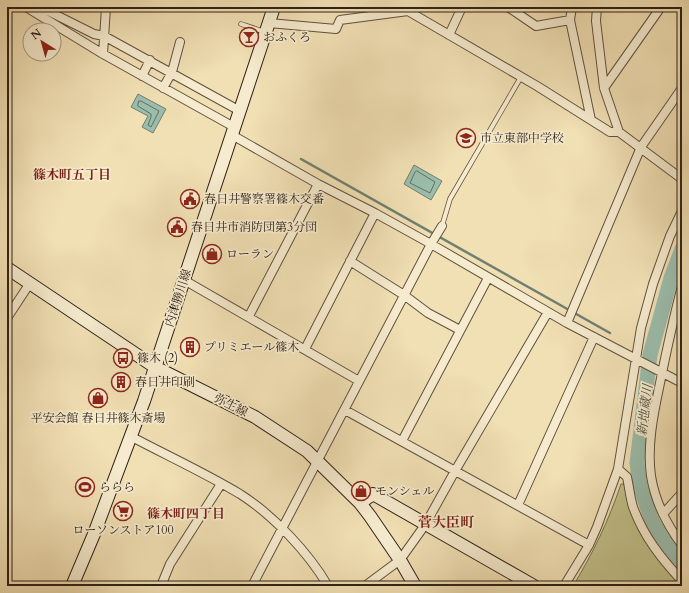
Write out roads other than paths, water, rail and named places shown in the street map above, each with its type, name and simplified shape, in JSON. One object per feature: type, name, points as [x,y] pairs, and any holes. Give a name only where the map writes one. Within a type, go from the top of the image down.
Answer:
[{"type":"street","points":[[26,7],[44,10],[94,34],[104,36],[172,72],[240,111]]},
{"type":"street","points":[[103,54],[106,7]]},
{"type":"street","name":"内津勝川線","points":[[74,586],[132,437],[274,7]]},
{"type":"street","points":[[449,36],[462,7]]},
{"type":"street","points":[[508,7],[536,26],[570,20]]},
{"type":"street","points":[[572,7],[570,20],[591,120]]},
{"type":"street","points":[[598,7],[596,21],[604,88],[619,132]]},
{"type":"street","points":[[604,88],[661,7]]},
{"type":"street","points":[[267,28],[336,29],[340,20],[408,9],[449,36],[521,77],[610,132],[619,132],[682,179]]},
{"type":"street","points":[[44,10],[103,54],[163,88],[318,184],[431,244],[548,312],[570,315],[594,338],[682,383]]},
{"type":"street","points":[[163,88],[172,72],[180,42]]},
{"type":"street","points":[[142,76],[150,60]]},
{"type":"street","points":[[570,315],[641,147],[682,88]]},
{"type":"street","points":[[249,316],[318,184]]},
{"type":"street","points":[[564,586],[589,544],[605,508],[618,469],[638,360],[641,328],[653,284],[670,236],[682,211]]},
{"type":"street","points":[[304,349],[375,213]]},
{"type":"street","points":[[252,586],[404,295],[442,226]]},
{"type":"street","points":[[350,261],[404,295],[428,314],[460,330]]},
{"type":"street","name":"弥生線","points":[[7,268],[156,367],[256,417],[294,441],[318,460],[360,503],[400,560],[415,586]]},
{"type":"street","points":[[402,441],[488,278]]},
{"type":"street","points":[[184,280],[249,316],[359,381]]},
{"type":"street","points":[[7,318],[30,283]]},
{"type":"street","points":[[682,286],[659,371],[650,451],[651,476],[657,498],[672,532],[682,545]]},
{"type":"street","points":[[365,586],[400,560],[425,525],[548,312]]},
{"type":"street","points":[[518,505],[594,338]]},
{"type":"street","points":[[345,410],[589,544]]},
{"type":"street","points":[[132,437],[221,484],[240,495],[267,515],[301,548],[328,586]]},
{"type":"street","points":[[618,469],[627,476],[633,505],[644,532],[661,558],[682,581]]},
{"type":"street","points":[[161,586],[170,564],[221,484]]},
{"type":"street","points":[[663,514],[682,493]]},
{"type":"street","points":[[360,503],[373,494],[534,586]]},
{"type":"lane","points":[[241,24],[267,28]]},
{"type":"lane","points":[[442,226],[450,199],[521,77]]},
{"type":"water","points":[[138,94],[166,109],[153,133],[142,127],[148,116],[131,107]]},
{"type":"water","points":[[414,165],[442,181],[431,200],[404,184]]},
{"type":"waterway","points":[[301,159],[610,333]]},
{"type":"waterway","name":"新地蔵川","points":[[682,249],[671,278],[650,355],[637,463],[640,486],[652,521],[663,540],[682,564]]},
{"type":"place","name":"おふくろ","points":[[249,37]]},
{"type":"place","name":"市立東部中学校","points":[[466,138]]},
{"type":"place","name":"春日井警察署篠木交番","points":[[190,199]]},
{"type":"place","name":"春日井市消防団第3分団","points":[[177,227]]},
{"type":"place","name":"ローラン","points":[[212,254]]},
{"type":"place","name":"プリミエール篠木","points":[[190,347]]},
{"type":"place","name":"篠木 (2)","points":[[123,358]]},
{"type":"place","name":"春日井印刷","points":[[121,382]]},
{"type":"place","name":"平安会館 春日井篠木斎場","points":[[98,398]]},
{"type":"place","name":"ららら","points":[[85,487]]},
{"type":"place","name":"モンシェル","points":[[361,491]]},
{"type":"place","name":"ローソンストア100","points":[[123,511]]},
{"type":"district","name":"篠木町五丁目","points":[[72,174]]},
{"type":"district","name":"篠木町四丁目","points":[[186,513]]},
{"type":"district","name":"菅大臣町","points":[[446,522]]}]
